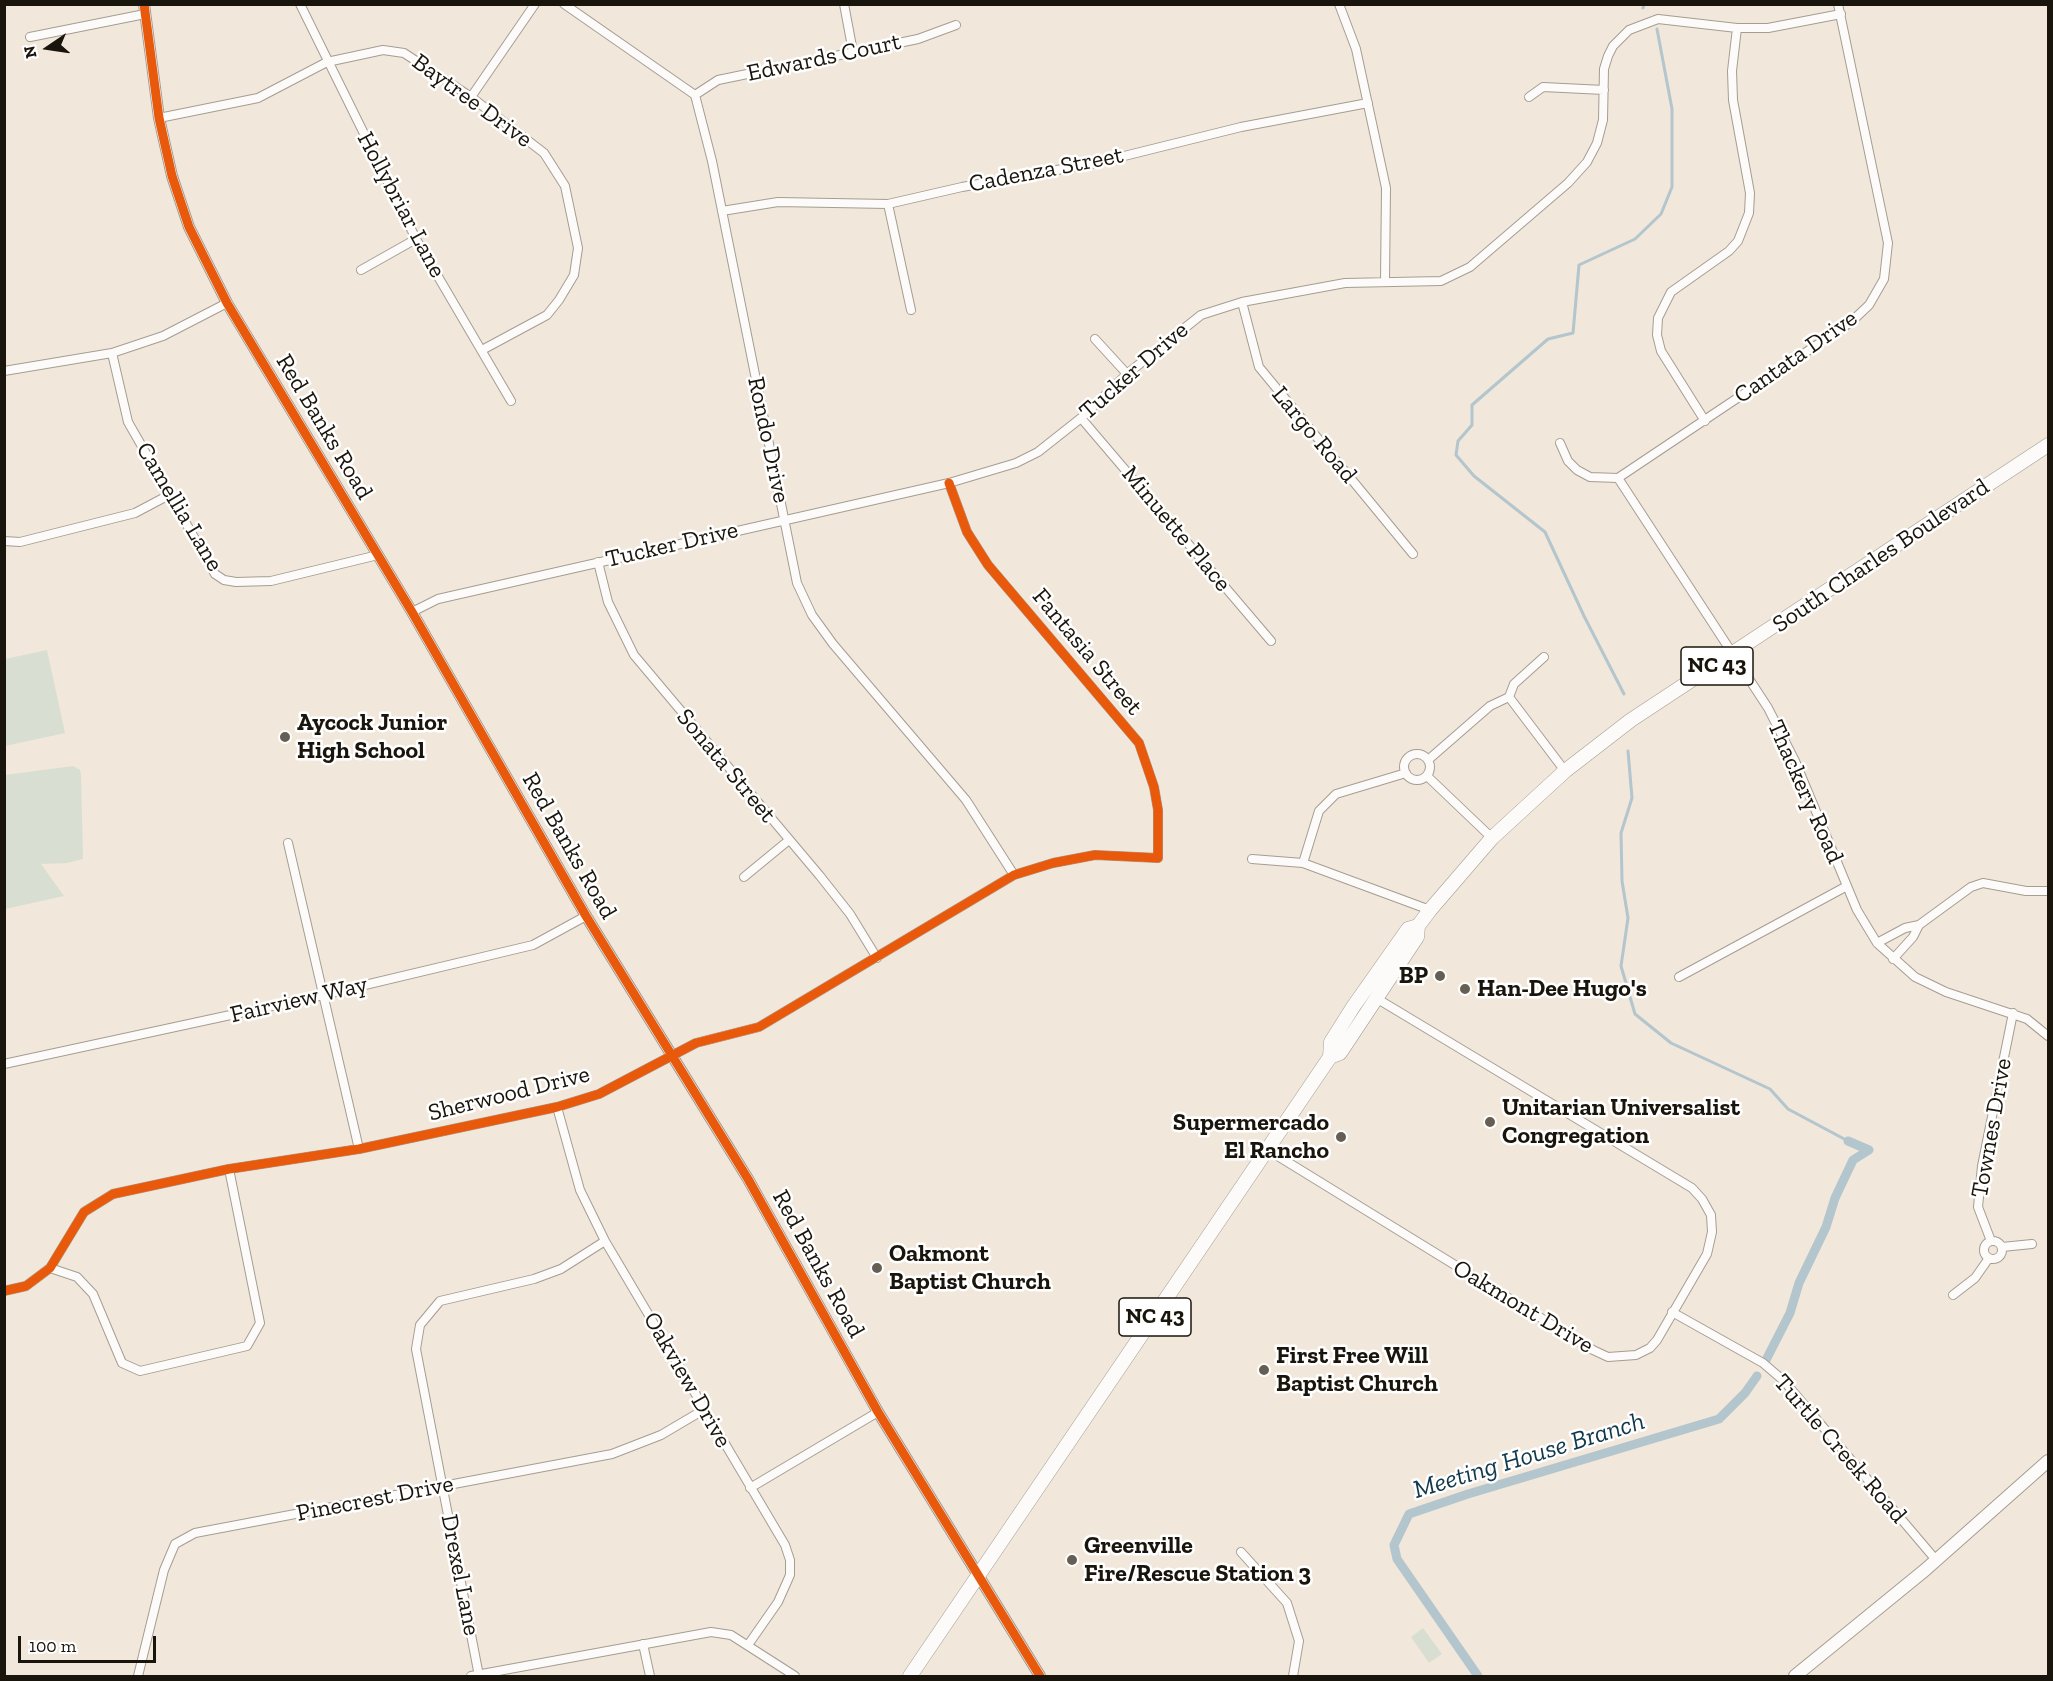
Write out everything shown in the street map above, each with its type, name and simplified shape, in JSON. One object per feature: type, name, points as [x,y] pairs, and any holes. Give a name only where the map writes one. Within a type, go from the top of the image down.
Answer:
[{"type":"main road","name":"South Charles Boulevard","points":[[1330,1057],[1340,1053],[1417,937],[1418,926],[1430,910],[1492,838],[1565,771],[1631,720],[1733,656],[2049,445]]},
{"type":"main road","name":"South Charles Boulevard","points":[[910,1677],[1269,1150],[1330,1057],[1331,1042],[1353,1007],[1408,929],[1418,926]]},
{"type":"main road","points":[[1376,998],[1373,994],[1377,985],[1407,940],[1404,934]]},
{"type":"main road","points":[[1343,1048],[1341,1039],[1356,1013],[1353,1007]]},
{"type":"main road","points":[[1795,1677],[1936,1560],[2049,1461]]},
{"type":"street","name":"Hollybriar Lane","points":[[300,4],[416,238],[511,401]]},
{"type":"street","points":[[471,97],[535,4]]},
{"type":"street","points":[[564,4],[695,95]]},
{"type":"street","points":[[844,4],[853,52]]},
{"type":"street","points":[[1339,4],[1356,49],[1386,188],[1385,281]]},
{"type":"street","name":"Cantata Drive","points":[[1618,478],[1851,322],[1869,305],[1884,279],[1888,243],[1839,4]]},
{"type":"street","points":[[30,37],[145,9]]},
{"type":"street","name":"Red Banks Road","points":[[145,9],[159,118],[172,176],[189,227],[227,303],[412,612],[586,916],[673,1053],[748,1179],[878,1412],[1040,1677]]},
{"type":"street","name":"Tucker Drive","points":[[412,612],[438,599],[949,483],[1016,463],[1038,452],[1081,418],[1127,374],[1201,315],[1242,302],[1345,283],[1385,281],[1429,283],[1453,277],[1470,267],[1568,183],[1587,162],[1597,142],[1603,120],[1604,69],[1613,46],[1629,30],[1638,25],[1658,19],[1737,28],[1782,26],[1840,14]]},
{"type":"street","name":"Edwards Court","points":[[695,95],[718,80],[918,39],[956,25]]},
{"type":"street","points":[[1705,420],[1661,351],[1657,335],[1658,318],[1671,292],[1729,251],[1738,241],[1749,213],[1750,193],[1733,100],[1732,71],[1737,28]]},
{"type":"street","name":"Baytree Drive","points":[[159,118],[258,98],[327,62],[383,50],[404,53],[471,97],[544,153],[565,186],[578,248],[574,275],[547,315],[482,350]]},
{"type":"street","points":[[1529,97],[1543,87],[1604,90]]},
{"type":"street","name":"Rondo Drive","points":[[695,95],[702,116],[722,211],[797,583],[813,615],[833,644],[966,800],[1014,875]]},
{"type":"street","name":"Cadenza Street","points":[[722,211],[778,202],[888,204],[962,187],[1096,163],[1241,127],[1368,103]]},
{"type":"street","points":[[888,204],[911,310]]},
{"type":"street","points":[[361,270],[416,238]]},
{"type":"street","name":"Largo Road","points":[[1242,302],[1258,367],[1413,554]]},
{"type":"street","points":[[4,371],[112,353],[163,336],[227,303]]},
{"type":"street","points":[[1095,339],[1127,374]]},
{"type":"street","name":"Camellia Lane","points":[[112,353],[128,422],[215,574],[224,580],[236,582],[271,581],[378,555]]},
{"type":"street","name":"Minuette Place","points":[[1081,418],[1271,641]]},
{"type":"street","points":[[1560,443],[1568,461],[1577,470],[1590,477],[1618,478]]},
{"type":"street","name":"Thackery Road","points":[[1618,478],[1785,739],[1857,910],[1877,943],[1915,977],[1946,992],[2027,1019],[2049,1036]]},
{"type":"street","name":"Fantasia Street","points":[[949,483],[967,532],[988,565],[1139,743],[1154,787],[1158,810],[1158,858]]},
{"type":"street","points":[[4,540],[20,542],[135,513],[169,495]]},
{"type":"street","name":"Sonata Street","points":[[598,562],[608,602],[634,655],[850,914],[877,958]]},
{"type":"street","points":[[1428,760],[1490,706],[1509,697],[1514,684],[1544,657]]},
{"type":"street","points":[[1509,697],[1565,771]]},
{"type":"street","points":[[1413,755],[1421,755],[1428,760],[1431,768],[1427,776],[1416,781],[1406,773],[1404,765],[1413,755]]},
{"type":"street","points":[[1303,863],[1319,811],[1336,794],[1406,773]]},
{"type":"street","points":[[1427,776],[1492,838]]},
{"type":"street","points":[[744,877],[789,840]]},
{"type":"street","points":[[288,843],[359,1149]]},
{"type":"street","name":"Sherwood Drive","points":[[4,1291],[26,1286],[50,1268],[84,1212],[113,1194],[229,1169],[359,1149],[557,1107],[599,1094],[673,1053],[696,1043],[759,1027],[1014,875],[1053,863],[1095,855],[1158,858]]},
{"type":"street","points":[[1251,858],[1303,863],[1430,910]]},
{"type":"street","points":[[1877,943],[1905,928],[1919,925],[1971,887],[1983,883],[2026,891],[2049,891]]},
{"type":"street","points":[[1679,977],[1847,886]]},
{"type":"street","name":"Fairview Way","points":[[4,1064],[323,995],[533,945],[586,916]]},
{"type":"street","points":[[1893,958],[1913,937],[1919,925]]},
{"type":"street","name":"Oakmont Drive","points":[[1269,1150],[1357,1207],[1593,1350],[1608,1357],[1636,1355],[1650,1348],[1707,1254],[1712,1232],[1711,1215],[1702,1199],[1684,1184],[1376,998]]},
{"type":"street","name":"Townes Drive","points":[[1991,1241],[1977,1207],[1982,1166],[2013,1013]]},
{"type":"street","name":"Oakview Drive","points":[[557,1107],[580,1190],[605,1241],[785,1545],[790,1560],[790,1575],[778,1602],[748,1645]]},
{"type":"street","points":[[50,1268],[77,1277],[93,1294],[122,1363],[140,1371],[247,1346],[260,1323],[229,1169]]},
{"type":"street","name":"Drexel Lane","points":[[477,1676],[416,1349],[420,1325],[440,1301],[534,1279],[561,1269],[605,1241]]},
{"type":"street","points":[[1991,1241],[1998,1242],[2002,1247],[2001,1254],[1996,1259],[1989,1258],[1984,1252],[1985,1245],[1991,1241]]},
{"type":"street","points":[[2002,1247],[2032,1244]]},
{"type":"street","points":[[1953,1295],[1975,1278],[1989,1258]]},
{"type":"street","name":"Turtle Creek Road","points":[[1672,1312],[1763,1363],[1784,1381],[1936,1560]]},
{"type":"street","name":"Pinecrest Drive","points":[[138,1677],[164,1570],[175,1544],[195,1533],[612,1454],[661,1434],[705,1409]]},
{"type":"street","points":[[750,1488],[878,1412]]},
{"type":"street","points":[[1241,1552],[1287,1603],[1299,1641],[1293,1677]]},
{"type":"street","points":[[477,1676],[711,1632],[731,1635],[795,1677]]},
{"type":"street","points":[[643,1644],[650,1677]]},
{"type":"shaded area","points":[[47,650],[65,733],[5,746],[5,659]]},
{"type":"shaded area","points":[[73,766],[80,770],[81,775],[83,859],[67,863],[41,864],[64,896],[5,909],[5,775]]},
{"type":"shaded area","points":[[1423,1628],[1442,1654],[1429,1663],[1411,1637]]},
{"type":"waterway","name":"Meeting House Branch","points":[[1643,8],[1644,4]]},
{"type":"waterway","name":"Meeting House Branch","points":[[1624,694],[1545,532],[1474,476],[1456,455],[1458,441],[1472,425],[1472,405],[1548,339],[1573,333],[1579,265],[1635,239],[1661,214],[1672,187],[1672,109],[1657,29]]},
{"type":"waterway","name":"Meeting House Branch","points":[[1628,751],[1632,798],[1621,833],[1622,881],[1628,918],[1621,966],[1635,1014],[1671,1043],[1770,1089],[1788,1109],[1848,1141]]},
{"type":"waterway","name":"Meeting House Branch","points":[[1766,1360],[1790,1313],[1799,1283],[1826,1227],[1835,1198],[1853,1160],[1869,1150],[1848,1141]]},
{"type":"waterway","name":"Meeting House Branch","points":[[1478,1676],[1397,1559],[1394,1545],[1409,1514],[1468,1494],[1719,1419],[1745,1393],[1757,1376]]},
{"type":"cycle path","points":[[144,4],[159,118],[172,176],[189,227],[227,303],[412,612],[586,916],[748,1179],[878,1412],[1040,1676]]},
{"type":"cycle path","points":[[4,1291],[26,1286],[50,1268],[84,1212],[113,1194],[229,1169],[359,1149],[557,1107],[599,1094],[696,1043],[759,1027],[1014,875],[1053,863],[1095,855],[1158,858],[1158,810],[1154,787],[1139,743],[988,565],[967,532],[949,483]]},
{"type":"place","name":"Aycock Junior High School","points":[[285,737]]},
{"type":"place","name":"BP","points":[[1440,976]]},
{"type":"place","name":"Han-Dee Hugo's","points":[[1465,989]]},
{"type":"place","name":"Unitarian Universalist Congregation","points":[[1490,1122]]},
{"type":"place","name":"Supermercado El Rancho","points":[[1341,1137]]},
{"type":"place","name":"Oakmont Baptist Church","points":[[877,1268]]},
{"type":"place","name":"First Free Will Baptist Church","points":[[1264,1370]]},
{"type":"place","name":"Greenville Fire/Rescue Station 3","points":[[1072,1560]]}]
